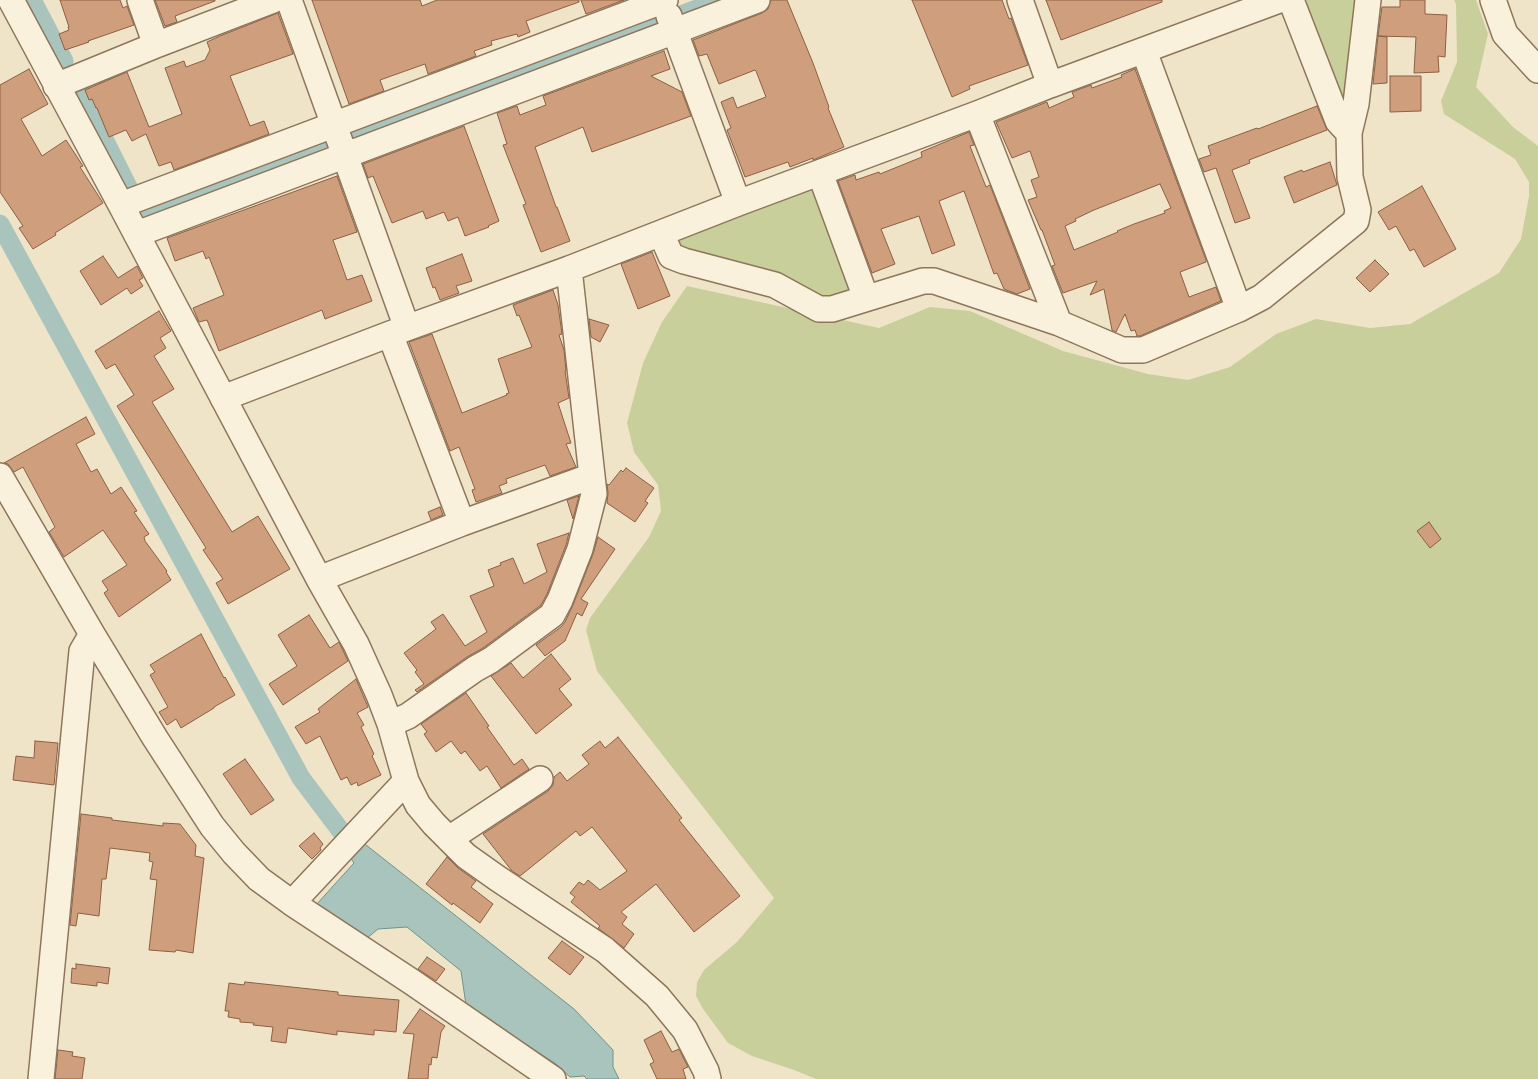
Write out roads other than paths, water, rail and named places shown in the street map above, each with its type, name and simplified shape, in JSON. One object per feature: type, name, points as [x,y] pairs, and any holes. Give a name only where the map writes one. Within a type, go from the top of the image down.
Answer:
[{"type":"street","points":[[11,0],[56,86],[131,200],[137,234],[319,579],[356,644],[379,695],[390,724],[406,781],[418,805],[466,856],[605,950],[657,996],[685,1030],[706,1071],[708,1079]]},
{"type":"street","points":[[140,0],[156,45]]},
{"type":"street","points":[[56,86],[273,0]]},
{"type":"street","points":[[289,0],[340,141],[398,331],[462,523]]},
{"type":"street","points":[[131,200],[340,141],[667,10],[757,0]]},
{"type":"street","points":[[1020,0],[1050,85]]},
{"type":"street","points":[[223,398],[568,269],[738,202],[820,173],[1278,0]]},
{"type":"street","points":[[1291,0],[1338,121],[1349,133]]},
{"type":"street","points":[[662,233],[671,256],[775,285],[820,309],[832,309],[923,281],[934,281],[1058,323],[1122,350],[1143,350],[1239,309],[1262,297],[1356,222],[1358,210],[1350,177],[1349,133],[1356,104],[1368,0]]},
{"type":"street","points":[[1493,0],[1505,34],[1538,70]]},
{"type":"street","points":[[137,234],[340,141],[667,10]]},
{"type":"street","points":[[667,10],[738,202]]},
{"type":"street","points":[[1144,51],[1239,309]]},
{"type":"street","points":[[977,114],[1058,323]]},
{"type":"street","points":[[820,173],[866,298]]},
{"type":"street","points":[[390,724],[408,716],[475,668],[491,660],[552,614],[560,600],[580,549],[594,494],[568,269]]},
{"type":"street","points":[[0,476],[155,738],[212,826],[234,853],[259,879],[292,903],[412,982],[545,1074]]},
{"type":"street","points":[[319,579],[462,523],[592,476]]},
{"type":"street","points":[[40,1079],[82,651],[92,634]]},
{"type":"street","points":[[449,839],[540,778]]},
{"type":"street","points":[[292,903],[406,781]]},
{"type":"water","points":[[361,841],[574,1009],[613,1050],[613,1067],[619,1079],[587,1079],[584,1076],[570,1077],[556,1064],[466,1005],[461,971],[407,927],[378,929],[366,939],[316,905],[354,863],[348,854]]},
{"type":"waterway","points":[[32,0],[64,61]]},
{"type":"waterway","points":[[79,89],[128,187],[146,214],[721,0]]},
{"type":"waterway","points":[[0,224],[301,778],[356,851]]}]
